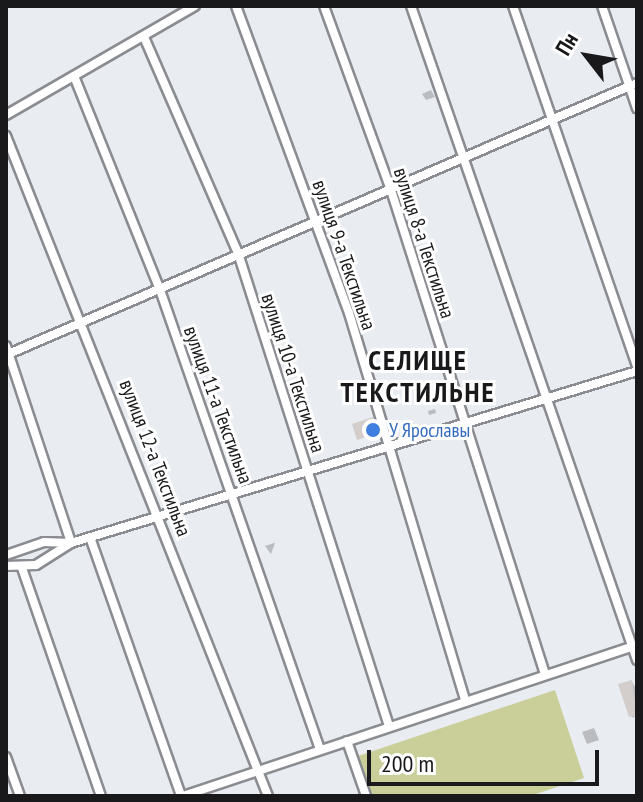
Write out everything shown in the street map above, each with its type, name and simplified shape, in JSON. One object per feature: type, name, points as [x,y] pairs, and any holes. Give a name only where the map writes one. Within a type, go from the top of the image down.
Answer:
[{"type":"street","points":[[6,115],[195,6]]},
{"type":"street","name":"вулиця 9-а Текстильна","points":[[236,6],[316,218],[466,702]]},
{"type":"street","name":"вулиця 8-а Текстильна","points":[[324,6],[390,187],[545,674]]},
{"type":"street","points":[[411,6],[467,154],[635,646],[637,660]]},
{"type":"street","points":[[6,555],[44,542],[91,540],[234,498],[467,426],[637,368],[513,6]]},
{"type":"street","points":[[602,6],[633,84],[637,108]]},
{"type":"street","name":"вулиця 10-а Текстильна","points":[[144,37],[238,253],[389,727]]},
{"type":"street","name":"вулиця 11-а Текстильна","points":[[74,76],[159,287],[320,750]]},
{"type":"street","points":[[71,543],[7,351],[550,116],[633,84]]},
{"type":"street","name":"вулиця 12-а Текстильна","points":[[6,136],[162,519],[268,796]]},
{"type":"street","points":[[91,540],[182,796],[635,646]]},
{"type":"street","points":[[6,566],[22,568],[61,555],[71,543]]},
{"type":"street","points":[[22,568],[101,796]]},
{"type":"street","points":[[347,741],[366,796]]},
{"type":"street","points":[[6,757],[20,796]]},
{"type":"green space","points":[[555,690],[584,778],[530,796],[372,796],[358,756]]},
{"type":"building","points":[[373,417],[378,433],[357,440],[352,424]]},
{"type":"building","points":[[632,680],[637,715],[629,717],[618,684]]},
{"type":"place","name":"У Ярославы","points":[[373,430]]},
{"type":"district","name":"СЕЛИЩЕ ТЕКСТИЛЬНЕ","points":[[418,376]]}]
